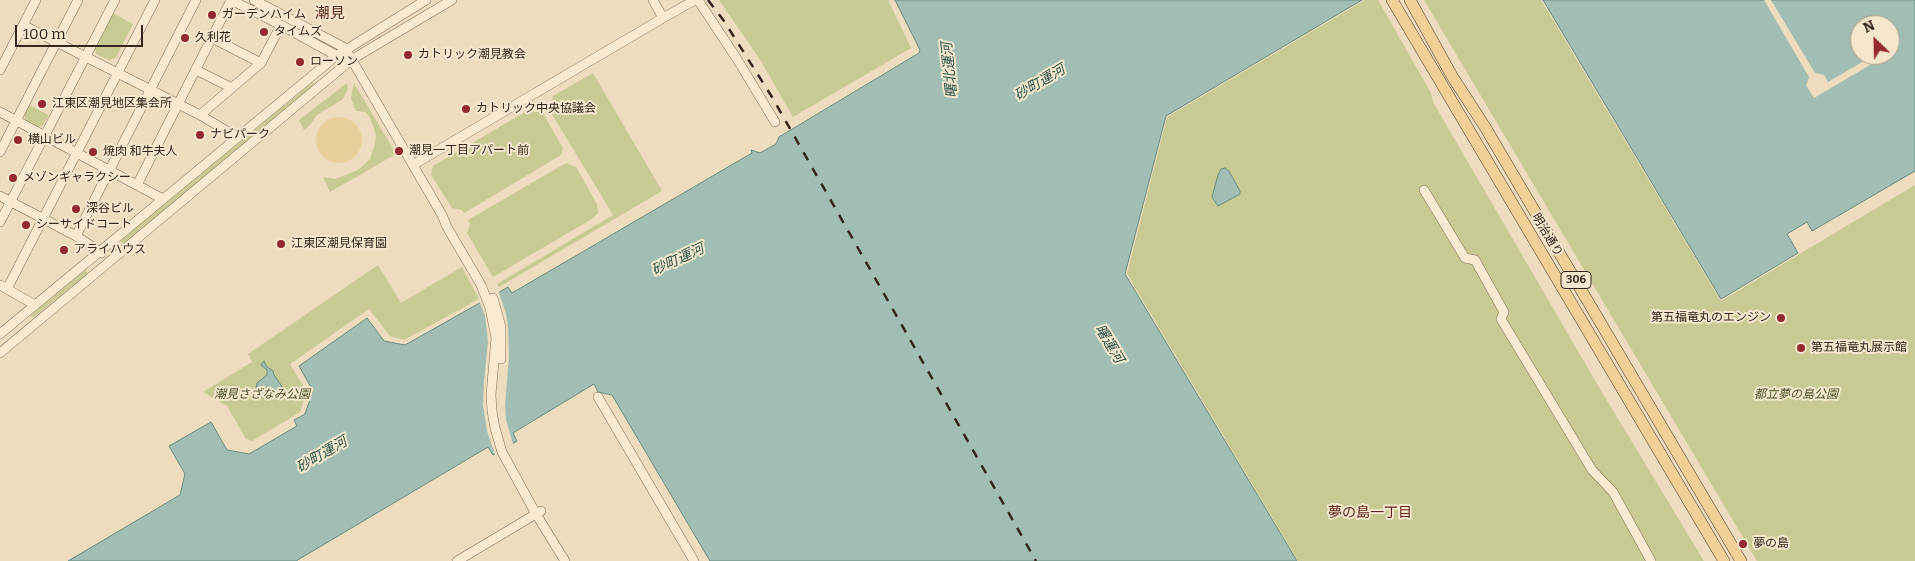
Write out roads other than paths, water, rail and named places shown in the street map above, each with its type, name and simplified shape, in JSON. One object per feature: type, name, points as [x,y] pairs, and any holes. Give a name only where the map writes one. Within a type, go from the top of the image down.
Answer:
[{"type":"main road","name":"明治通り","points":[[1392,0],[1724,561]]},
{"type":"main road","name":"明治通り","points":[[1410,0],[1452,76],[1500,152],[1741,561]]},
{"type":"street","points":[[0,70],[36,0]]},
{"type":"street","points":[[0,152],[78,0]]},
{"type":"street","points":[[0,222],[115,0]]},
{"type":"street","points":[[35,305],[4,287],[43,219],[155,0]]},
{"type":"street","points":[[76,236],[196,0]]},
{"type":"street","points":[[137,185],[231,0],[281,24],[336,56],[351,60]]},
{"type":"street","points":[[254,0],[345,48],[442,214],[451,224],[488,294],[501,327],[502,347],[497,410],[504,451],[565,561]]},
{"type":"street","points":[[0,334],[345,48],[426,0]]},
{"type":"street","points":[[0,353],[351,60],[452,0]]},
{"type":"street","points":[[653,0],[663,18]]},
{"type":"street","points":[[413,165],[663,18],[697,0],[737,59],[775,122]]},
{"type":"street","points":[[200,115],[261,64],[281,24]]},
{"type":"street","points":[[23,25],[200,115],[237,137]]},
{"type":"street","points":[[212,38],[261,64]]},
{"type":"street","points":[[196,70],[232,88]]},
{"type":"street","points":[[0,112],[163,199]]},
{"type":"street","points":[[1424,190],[1465,258],[1476,260],[1504,312],[1501,319],[1592,470],[1612,492],[1651,561]]},
{"type":"street","points":[[0,196],[100,250],[110,261]]},
{"type":"street","points":[[598,397],[694,561]]},
{"type":"street","points":[[457,561],[538,512]]},
{"type":"street","points":[[538,512],[569,561]]},
{"type":"water","points":[[895,0],[1362,0],[1166,116],[1125,274],[1297,561],[710,561],[612,395],[598,392],[594,384],[513,433],[517,441],[493,455],[488,447],[296,561],[68,561],[180,495],[185,474],[169,446],[211,422],[227,450],[249,454],[297,426],[294,420],[305,414],[313,391],[299,366],[367,318],[384,341],[405,345],[508,287],[512,293],[752,153],[751,150],[760,153],[776,144],[779,137],[919,53],[920,50]]},
{"type":"water","points":[[1543,0],[1915,0],[1915,171],[1812,231],[1807,222],[1787,234],[1798,253],[1721,299]]},
{"type":"water","points":[[1225,168],[1229,171],[1240,194],[1218,206],[1212,197],[1218,175],[1221,169]]},
{"type":"water","points":[[264,361],[266,366],[273,371],[283,388],[283,392],[277,396],[263,398],[256,389],[257,383],[267,375],[267,370],[261,365]]},
{"type":"railway","points":[[708,0],[724,21],[772,97],[1036,561]]},
{"type":"place","name":"ガーデンハイム","points":[[212,15]]},
{"type":"place","name":"タイムズ","points":[[264,32]]},
{"type":"place","name":"久利花","points":[[185,38]]},
{"type":"place","name":"カトリック潮見教会","points":[[408,55]]},
{"type":"place","name":"ローソン","points":[[300,62]]},
{"type":"place","name":"江東区潮見地区集会所","points":[[42,104]]},
{"type":"place","name":"カトリック中央協議会","points":[[466,109]]},
{"type":"place","name":"ナビパーク","points":[[200,135]]},
{"type":"place","name":"横山ビル","points":[[18,140]]},
{"type":"place","name":"潮見一丁目アパート前","points":[[399,151]]},
{"type":"place","name":"焼肉 和牛夫人","points":[[93,152]]},
{"type":"place","name":"メゾンギャラクシー","points":[[13,178]]},
{"type":"place","name":"深谷ビル","points":[[76,209]]},
{"type":"place","name":"シーサイドコート","points":[[26,225]]},
{"type":"place","name":"江東区潮見保育園","points":[[281,244]]},
{"type":"place","name":"アライハウス","points":[[64,250]]},
{"type":"place","name":"第五福竜丸のエンジン","points":[[1781,318]]},
{"type":"place","name":"第五福竜丸展示館","points":[[1801,348]]},
{"type":"place","name":"夢の島","points":[[1743,544]]},
{"type":"district","name":"潮見","points":[[330,14]]},
{"type":"district","name":"夢の島一丁目","points":[[1370,513]]},
{"type":"water label","name":"曙北運河","points":[[950,70]]},
{"type":"water label","name":"砂町運河","points":[[1040,83]]},
{"type":"water label","name":"砂町運河","points":[[678,260]]},
{"type":"water label","name":"曙運河","points":[[1109,344]]},
{"type":"water label","name":"砂町運河","points":[[322,455]]},
{"type":"park label","name":"潮見さざなみ公園","points":[[262,395]]},
{"type":"park label","name":"都立夢の島公園","points":[[1796,395]]}]
